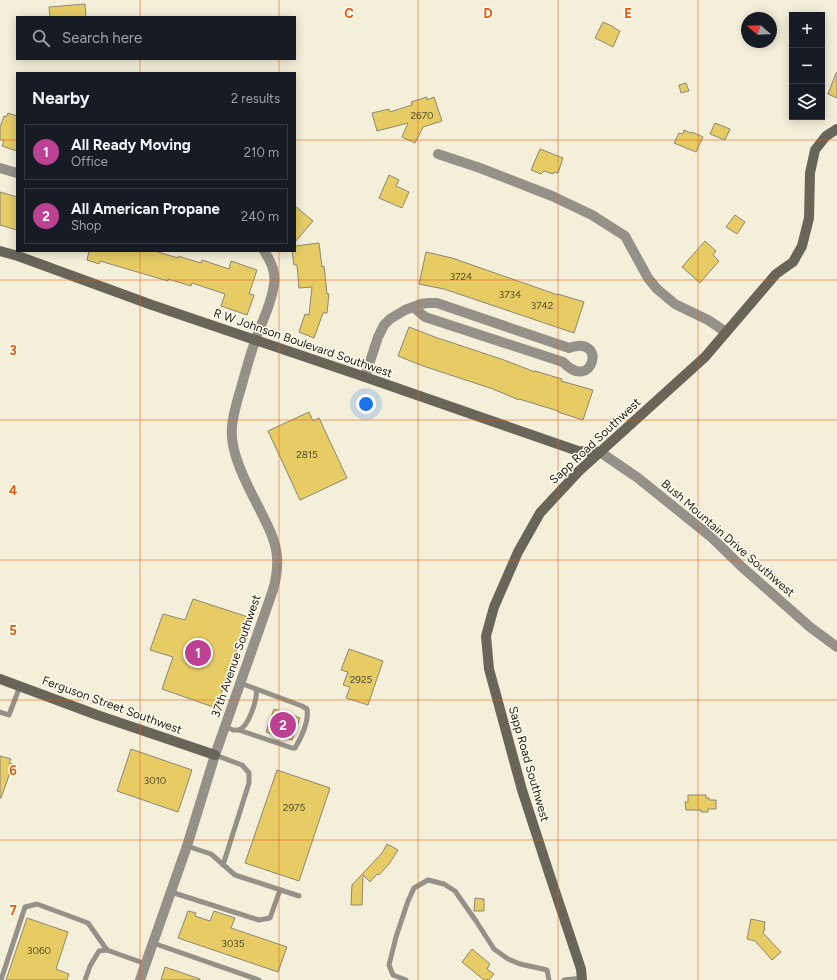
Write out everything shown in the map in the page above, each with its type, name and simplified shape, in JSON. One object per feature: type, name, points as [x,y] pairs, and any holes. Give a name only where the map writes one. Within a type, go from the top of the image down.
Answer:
[{"type":"street","name":"Sapp Road Southwest","points":[[582,979],[581,969],[522,790],[489,669],[486,636],[494,607],[515,559],[540,513],[579,471],[705,357],[776,274],[793,262],[802,246],[809,218],[810,173],[815,150],[826,136],[837,129]]},
{"type":"street","points":[[438,154],[480,168],[552,196],[592,215],[625,236],[648,278],[656,289],[675,304],[708,320],[726,332]]},
{"type":"street","points":[[0,168],[16,173]]},
{"type":"street","name":"R W Johnson Boulevard Southwest","points":[[0,251],[18,256],[152,305],[365,376],[578,451],[600,452]]},
{"type":"street","name":"37th Avenue Southwest","points":[[140,980],[276,578],[277,556],[273,539],[241,470],[232,436],[234,412],[255,340],[270,300],[274,284],[273,267],[265,252]]},
{"type":"street","points":[[365,376],[384,325],[404,310],[420,304],[428,303],[437,304],[569,348],[577,346],[590,349],[593,360],[591,365],[584,371],[577,372],[571,370],[563,362],[425,316],[414,307]]},
{"type":"street","name":"Bush Mountain Drive Southwest","points":[[600,452],[638,478],[710,536],[742,567],[810,627],[837,648]]},
{"type":"street","name":"Ferguson Street Southwest","points":[[0,679],[97,715],[215,755]]},
{"type":"lane","points":[[226,727],[233,730],[240,730],[292,748],[295,748],[301,738],[308,714],[307,709],[240,683]]},
{"type":"lane","points":[[0,712],[9,715],[20,686]]},
{"type":"lane","points":[[240,730],[248,722],[256,696],[256,689]]},
{"type":"lane","points":[[215,755],[242,765],[249,773],[249,783],[223,865]]},
{"type":"lane","points":[[186,846],[211,854],[236,875],[299,896]]},
{"type":"lane","points":[[406,980],[393,975],[389,965],[408,900],[414,888],[428,880],[444,884],[455,890],[494,949],[508,959],[520,964],[547,970],[549,980]]},
{"type":"lane","points":[[171,892],[259,920],[270,918],[280,890]]},
{"type":"lane","points":[[1,980],[25,907],[37,904],[88,923],[107,950]]},
{"type":"lane","points":[[153,943],[259,980]]},
{"type":"lane","points":[[85,980],[90,966],[99,952],[107,950],[146,964]]},
{"type":"lane","points":[[564,980],[582,979]]},
{"type":"building","points":[[85,4],[86,16],[50,16],[49,7]]},
{"type":"building","points":[[603,22],[620,31],[613,47],[595,38]]},
{"type":"building","points":[[837,73],[837,98],[828,94]]},
{"type":"building","points":[[686,83],[689,91],[681,93],[679,85]]},
{"type":"building","points":[[427,97],[427,100],[434,97],[442,121],[423,127],[415,143],[402,137],[408,123],[377,131],[372,113],[389,109],[390,112],[412,105],[411,102]]},
{"type":"building","points":[[8,113],[16,116],[16,151],[2,146],[4,141],[0,139],[0,127],[4,116],[6,117]]},
{"type":"building","points":[[715,123],[730,129],[725,140],[710,134]]},
{"type":"building","points":[[684,130],[703,137],[696,152],[674,143],[679,133],[683,134]]},
{"type":"building","points":[[540,149],[563,158],[558,173],[554,172],[553,174],[544,171],[541,174],[531,170]]},
{"type":"building","points":[[389,175],[399,180],[396,186],[409,192],[402,208],[379,198]]},
{"type":"building","points":[[0,192],[16,197],[16,230],[0,225]]},
{"type":"building","points":[[296,207],[313,221],[296,241]]},
{"type":"building","points":[[735,215],[745,222],[737,234],[726,227]]},
{"type":"building","points":[[705,241],[716,251],[713,255],[719,261],[700,283],[682,267]]},
{"type":"building","points":[[319,243],[322,267],[324,266],[327,294],[329,294],[327,313],[323,313],[314,338],[299,332],[305,314],[309,315],[312,287],[299,288],[297,265],[294,265],[292,252],[296,252],[296,246]]},
{"type":"building","points":[[89,252],[158,252],[201,263],[202,260],[229,269],[231,261],[257,270],[249,294],[254,295],[247,315],[221,306],[225,294],[192,283],[191,286],[168,279],[168,281],[100,261],[99,264],[87,260]]},
{"type":"building","points":[[426,252],[452,258],[558,295],[584,302],[574,333],[444,289],[419,284]]},
{"type":"building","points":[[409,327],[535,372],[562,379],[561,381],[593,390],[583,420],[519,400],[493,389],[423,366],[398,356]]},
{"type":"building","points":[[309,412],[313,421],[319,418],[347,478],[300,500],[268,431]]},
{"type":"building","points":[[193,599],[248,617],[216,708],[162,689],[173,657],[150,650],[163,614],[185,620]]},
{"type":"building","points":[[349,649],[383,661],[368,705],[346,698],[350,687],[343,685],[348,672],[341,670]]},
{"type":"building","points":[[274,709],[300,718],[292,740],[266,732]]},
{"type":"building","points":[[131,749],[192,770],[178,812],[117,791]]},
{"type":"building","points":[[0,756],[11,759],[9,763],[13,764],[1,798],[0,798]]},
{"type":"building","points":[[277,770],[330,788],[299,881],[245,863]]},
{"type":"building","points":[[688,795],[706,795],[706,798],[709,798],[709,800],[716,800],[716,809],[708,809],[708,812],[701,812],[701,810],[686,810],[685,802],[688,802]]},
{"type":"building","points":[[387,844],[398,850],[389,864],[370,882],[363,875],[362,905],[351,905],[352,885],[382,853]]},
{"type":"building","points":[[475,898],[484,899],[484,911],[474,911]]},
{"type":"building","points":[[188,911],[196,913],[195,916],[210,921],[214,911],[235,918],[231,928],[287,947],[278,972],[178,938]]},
{"type":"building","points":[[27,918],[68,932],[56,969],[69,974],[67,980],[6,980]]},
{"type":"building","points":[[751,919],[765,922],[763,933],[781,952],[772,960],[755,941],[747,939]]},
{"type":"building","points":[[472,949],[490,964],[487,969],[494,974],[489,980],[484,980],[462,962]]},
{"type":"building","points":[[165,967],[200,979],[200,980],[161,980]]},
{"type":"place","name":"All Ready Moving","points":[[198,653]]},
{"type":"place","name":"All American Propane","points":[[283,725]]}]
